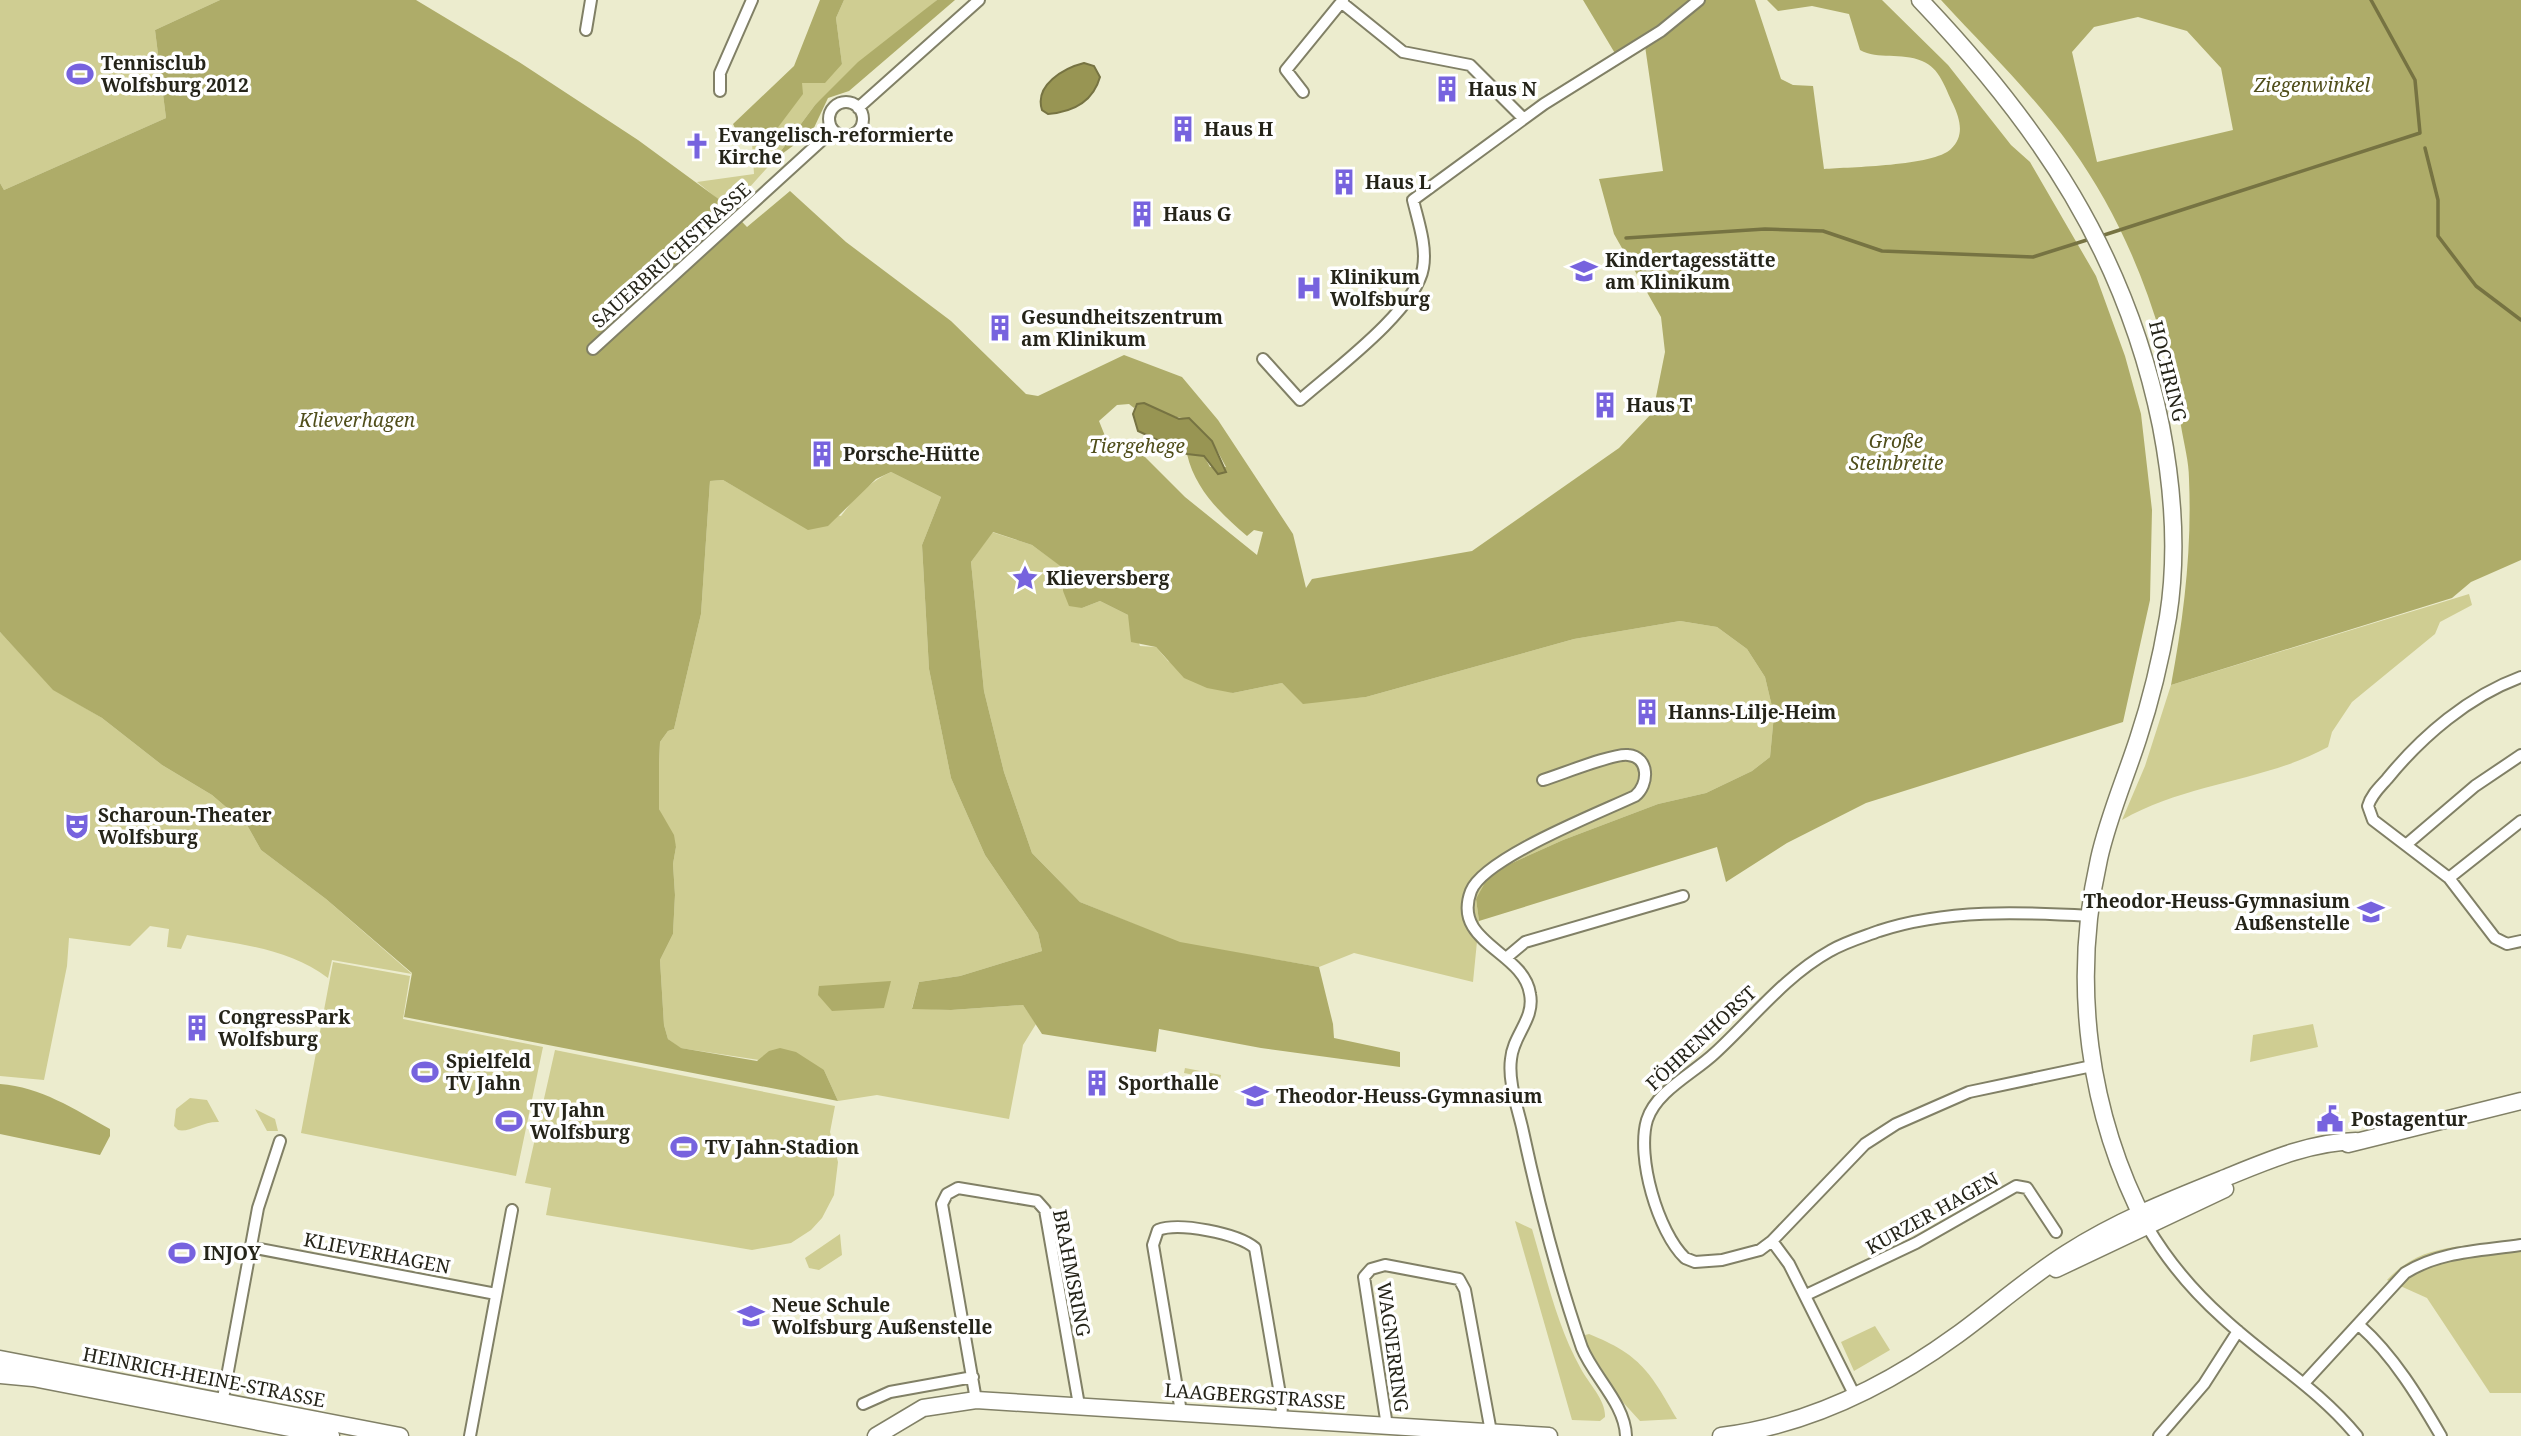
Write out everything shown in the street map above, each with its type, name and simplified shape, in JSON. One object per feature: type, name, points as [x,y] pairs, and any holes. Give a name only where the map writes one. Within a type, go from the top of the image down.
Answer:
[{"type":"street","points":[[586,30],[591,0]]},
{"type":"street","points":[[720,91],[720,72],[752,0]]},
{"type":"street","name":"SAUERBRUCHSTRASSE","points":[[858,108],[979,0]]},
{"type":"street","points":[[1263,359],[1300,400],[1400,310],[1415,291],[1423,268],[1422,240],[1413,200],[1523,118],[1661,31],[1699,0]]},
{"type":"street","name":"HOCHRING","points":[[1920,0],[1968,51],[2047,152],[2111,266],[2132,314],[2154,391],[2170,490],[2173,563],[2168,616],[2151,698],[2099,859],[2090,916],[2085,994],[2092,1066],[2106,1126],[2144,1219]]},
{"type":"street","points":[[1303,92],[1286,70],[1342,1],[1404,52],[1470,65],[1523,118]]},
{"type":"street","name":"SAUERBRUCHSTRASSE","points":[[847,103],[858,108],[862,120],[857,132],[844,136],[833,130],[829,118],[835,106],[847,103]]},
{"type":"street","name":"SAUERBRUCHSTRASSE","points":[[593,349],[833,130]]},
{"type":"street","points":[[2521,677],[2474,701],[2416,746],[2370,800],[2369,811],[2373,820],[2449,878],[2495,938],[2507,944],[2521,941]]},
{"type":"street","points":[[1543,780],[1623,755],[1637,758],[1644,766],[1646,775],[1645,784],[1635,796],[1498,863],[1478,880],[1469,902],[1472,928],[1482,940],[1522,973],[1531,995],[1528,1018],[1511,1059],[1514,1091],[1541,1214],[1586,1358],[1619,1411],[1626,1436]]},
{"type":"street","points":[[2407,844],[2475,786],[2521,755]]},
{"type":"street","points":[[2449,878],[2521,821]]},
{"type":"street","points":[[1506,958],[1525,942],[1683,897]]},
{"type":"street","name":"FÖHRENHORST","points":[[2090,916],[2031,913],[1957,917],[1882,930],[1829,951],[1784,986],[1714,1054],[1653,1107],[1645,1132],[1652,1195],[1666,1236],[1685,1258],[1705,1262],[1752,1253],[1773,1241],[1865,1144],[1896,1124],[1969,1092],[2092,1066]]},
{"type":"street","points":[[1721,1436],[1779,1425],[1855,1396],[1927,1356],[2109,1227],[2144,1219],[2306,1148],[2327,1142],[2356,1141],[2521,1101]]},
{"type":"street","points":[[221,1408],[258,1208],[281,1141]]},
{"type":"street","name":"KURZER HAGEN","points":[[1806,1296],[1894,1255],[2016,1186],[2027,1188],[2056,1232]]},
{"type":"street","name":"BRAHMSRING","points":[[976,1400],[942,1205],[947,1194],[958,1188],[1038,1200],[1045,1209],[1079,1405]]},
{"type":"street","points":[[470,1436],[512,1210]]},
{"type":"street","points":[[2144,1219],[2164,1253],[2183,1275],[2238,1331],[2304,1383],[2357,1436]]},
{"type":"street","points":[[1181,1412],[1153,1245],[1158,1230],[1171,1225],[1244,1239],[1255,1248],[1282,1406],[1281,1418]]},
{"type":"street","points":[[1773,1241],[1806,1296],[1855,1396]]},
{"type":"street","points":[[2304,1383],[2405,1273],[2428,1259],[2521,1245]]},
{"type":"street","name":"KLIEVERHAGEN","points":[[250,1247],[496,1294]]},
{"type":"street","name":"WAGNERRING","points":[[1387,1426],[1364,1277],[1371,1269],[1385,1265],[1459,1279],[1465,1290],[1491,1432]]},
{"type":"street","points":[[2360,1325],[2372,1336],[2423,1405],[2441,1436]]},
{"type":"street","points":[[2159,1436],[2206,1381],[2238,1331]]},
{"type":"street","name":"HEINRICH-HEINE-STRASSE","points":[[0,1359],[221,1408],[331,1436]]},
{"type":"street","name":"HEINRICH-HEINE-STRASSE","points":[[0,1375],[221,1408],[348,1431],[400,1436]]},
{"type":"street","points":[[863,1404],[890,1392],[973,1377]]},
{"type":"street","name":"LAAGBERGSTRASSE","points":[[876,1436],[890,1433],[923,1408],[976,1400],[1549,1436]]},
{"type":"shaded area","name":"Tennisclub Wolfsburg 2012","points":[[0,0],[220,0],[155,30],[166,118],[4,190],[0,183]]},
{"type":"shaded area","points":[[844,0],[937,0],[815,105],[775,159],[730,209],[697,182],[754,174],[752,143],[768,142],[801,83],[842,64],[836,18]]},
{"type":"shaded area","points":[[1084,63],[1094,66],[1100,77],[1087,99],[1065,111],[1048,114],[1042,110],[1042,93],[1046,85],[1060,73]]},
{"type":"shaded area","points":[[1144,403],[1179,419],[1189,418],[1212,441],[1226,472],[1218,474],[1204,456],[1187,454],[1138,431],[1133,414],[1137,404]]},
{"type":"shaded area","points":[[891,472],[941,497],[922,545],[929,669],[951,778],[985,855],[1038,933],[1042,951],[960,976],[919,982],[912,1008],[951,1010],[1023,1005],[1036,1024],[1023,1045],[1009,1119],[877,1095],[838,1101],[824,1070],[680,1048],[668,1039],[664,1025],[660,960],[673,934],[673,864],[676,847],[659,809],[660,742],[668,731],[674,729],[701,614],[710,481],[723,480],[749,495],[841,516],[863,491]]},
{"type":"shaded area","points":[[992,532],[1032,545],[1064,568],[1063,591],[1082,608],[1100,601],[1128,615],[1140,646],[1156,647],[1168,661],[1233,693],[1282,683],[1303,703],[1366,697],[1574,639],[1680,621],[1717,627],[1747,649],[1765,677],[1774,715],[1770,757],[1752,771],[1706,793],[1658,804],[1563,840],[1503,867],[1476,899],[1479,921],[1473,982],[1354,953],[1319,967],[1180,943],[1080,902],[1032,853],[1004,772],[984,691],[971,562]]},
{"type":"shaded area","points":[[2469,594],[2472,605],[2440,622],[2435,634],[2352,702],[2332,732],[2328,747],[2278,768],[2173,797],[2122,820],[2145,766],[2171,685]]},
{"type":"shaded area","points":[[0,632],[53,689],[102,718],[162,765],[212,795],[247,825],[261,850],[326,899],[412,974],[332,960],[328,978],[296,959],[242,944],[187,935],[181,949],[167,947],[169,929],[150,926],[130,946],[69,938],[67,966],[44,1080],[0,1076]]},
{"type":"shaded area","name":"Spielfeld TV Jahn","points":[[333,962],[410,976],[403,1019],[543,1047],[516,1176],[301,1133]]},
{"type":"shaded area","points":[[2313,1024],[2318,1047],[2250,1062],[2253,1035]]},
{"type":"shaded area","name":"TV Jahn-Stadion","points":[[555,1050],[835,1106],[830,1132],[838,1162],[834,1195],[822,1218],[811,1230],[791,1243],[752,1250],[546,1215],[551,1188],[525,1183]]},
{"type":"shaded area","points":[[1185,1068],[1221,1075],[1220,1080],[1184,1073]]},
{"type":"shaded area","points":[[190,1098],[207,1100],[219,1122],[178,1130],[174,1126],[176,1109]]},
{"type":"shaded area","points":[[255,1109],[275,1119],[278,1131],[267,1131]]},
{"type":"shaded area","points":[[1515,1221],[1532,1229],[1565,1336],[1581,1369],[1603,1404],[1605,1417],[1600,1421],[1572,1420]]},
{"type":"shaded area","points":[[840,1234],[842,1255],[819,1270],[809,1268],[805,1258]]},
{"type":"shaded area","points":[[2521,1238],[2521,1393],[2490,1393],[2427,1298],[2387,1280],[2417,1257],[2433,1251]]},
{"type":"shaded area","points":[[1875,1326],[1890,1350],[1854,1371],[1841,1342]]},
{"type":"shaded area","points":[[1589,1334],[1633,1358],[1651,1377],[1677,1419],[1640,1421],[1620,1399],[1581,1336]]},
{"type":"green space","points":[[220,0],[416,0],[519,62],[638,140],[724,203],[747,227],[790,191],[846,242],[951,321],[1026,394],[1038,396],[1124,355],[1182,377],[1218,420],[1293,534],[1306,588],[1312,579],[1472,551],[1619,448],[1653,412],[1665,352],[1661,317],[1614,234],[1599,179],[1663,171],[1644,39],[1616,55],[1583,0],[1755,0],[1781,79],[1793,85],[1813,86],[1824,169],[1891,165],[1928,159],[1951,149],[1958,139],[1960,127],[1955,110],[1941,79],[1928,64],[1914,58],[1874,55],[1860,50],[1849,14],[1812,6],[1778,11],[1767,0],[1882,0],[1948,65],[2011,145],[2030,162],[2096,276],[2125,356],[2141,414],[2152,510],[2150,600],[2123,722],[1866,803],[1787,843],[1726,882],[1717,847],[1479,921],[1476,899],[1487,879],[1503,867],[1563,840],[1658,804],[1706,793],[1752,771],[1770,757],[1774,715],[1765,677],[1747,649],[1717,627],[1680,621],[1574,639],[1366,697],[1303,704],[1282,683],[1233,693],[1207,688],[1184,678],[1156,647],[1131,642],[1128,615],[1100,601],[1082,608],[1069,606],[1063,591],[1063,568],[1032,545],[993,532],[971,562],[984,691],[1004,772],[1032,853],[1080,902],[1180,942],[1319,967],[1334,1038],[1400,1052],[1400,1067],[1261,1048],[1159,1029],[1156,1052],[1042,1034],[1023,1005],[951,1010],[912,1009],[919,982],[960,976],[1042,951],[1038,933],[985,855],[951,778],[929,669],[922,545],[941,497],[891,472],[876,479],[828,526],[808,530],[723,480],[710,481],[701,614],[674,729],[668,731],[660,742],[659,809],[674,835],[676,847],[673,864],[673,934],[660,960],[664,1025],[668,1039],[681,1048],[757,1061],[769,1051],[780,1048],[796,1052],[824,1070],[838,1101],[404,1017],[412,973],[326,899],[261,850],[247,825],[212,795],[162,765],[102,718],[53,690],[0,632],[0,183],[4,190],[166,118],[155,30]],"holes":[[[1129,404],[1134,408],[1137,404],[1177,417],[1189,418],[1212,441],[1226,467],[1210,467],[1204,456],[1187,454],[1191,467],[1210,500],[1237,527],[1247,536],[1254,530],[1263,532],[1257,555],[1185,497],[1145,457],[1105,436],[1099,421],[1117,405]]]},
{"type":"green space","points":[[820,0],[844,0],[836,18],[842,64],[825,83],[802,83],[803,94],[767,142],[727,142],[736,130],[733,124],[794,66]]},
{"type":"green space","points":[[937,0],[955,0],[849,91],[828,98],[812,132],[775,159],[815,105],[858,62]]},
{"type":"green space","name":"Ziegenwinkel","points":[[1941,0],[2521,0],[2521,560],[2471,582],[2452,598],[2171,685],[2186,582],[2189,473],[2174,389],[2155,316],[2128,245],[2092,178],[2041,108]],"holes":[[[2138,17],[2187,31],[2221,68],[2233,130],[2097,162],[2072,52],[2094,27]]]},
{"type":"green space","points":[[891,981],[884,1008],[832,1011],[818,995],[819,986]]},
{"type":"green space","points":[[0,1084],[43,1094],[110,1129],[110,1136],[100,1155],[0,1134]]},
{"type":"waterway","points":[[2101,236],[2420,133],[2415,80],[2371,0]]},
{"type":"waterway","points":[[2425,148],[2438,200],[2438,236],[2476,286],[2521,320]]},
{"type":"waterway","points":[[1626,238],[1765,229],[1823,231],[1882,251],[2033,257],[2090,239]]},
{"type":"place","name":"Tennisclub Wolfsburg 2012","points":[[80,74]]},
{"type":"place","name":"Haus N","points":[[1447,89]]},
{"type":"place","name":"Haus H","points":[[1183,129]]},
{"type":"place","name":"Evangelisch-reformierte Kirche","points":[[697,146]]},
{"type":"place","name":"Haus L","points":[[1344,182]]},
{"type":"place","name":"Haus G","points":[[1142,214]]},
{"type":"place","name":"Kindertagesstätte am Klinikum","points":[[1584,271]]},
{"type":"place","name":"Klinikum Wolfsburg","points":[[1309,288]]},
{"type":"place","name":"Gesundheitszentrum am Klinikum","points":[[1000,328]]},
{"type":"place","name":"Haus T","points":[[1605,405]]},
{"type":"place","name":"Porsche-Hütte","points":[[822,454]]},
{"type":"place","name":"Klieversberg","points":[[1025,578]]},
{"type":"place","name":"Hanns-Lilje-Heim","points":[[1647,712]]},
{"type":"place","name":"Scharoun-Theater Wolfsburg","points":[[77,826]]},
{"type":"place","name":"Theodor-Heuss-Gymnasium Außenstelle","points":[[2371,912]]},
{"type":"place","name":"CongressPark Wolfsburg","points":[[197,1028]]},
{"type":"place","name":"Spielfeld TV Jahn","points":[[425,1072]]},
{"type":"place","name":"Sporthalle","points":[[1097,1083]]},
{"type":"place","name":"Theodor-Heuss-Gymnasium","points":[[1255,1096]]},
{"type":"place","name":"Postagentur","points":[[2330,1119]]},
{"type":"place","name":"TV Jahn Wolfsburg","points":[[509,1121]]},
{"type":"place","name":"TV Jahn-Stadion","points":[[684,1147]]},
{"type":"place","name":"INJOY","points":[[182,1253]]},
{"type":"place","name":"Neue Schule Wolfsburg Außenstelle","points":[[751,1316]]},
{"type":"park label","name":"Klieverhagen","points":[[357,420]]},
{"type":"park label","name":"Tiergehege","points":[[1137,446]]},
{"type":"park label","name":"Große Steinbreite","points":[[1896,452]]}]
